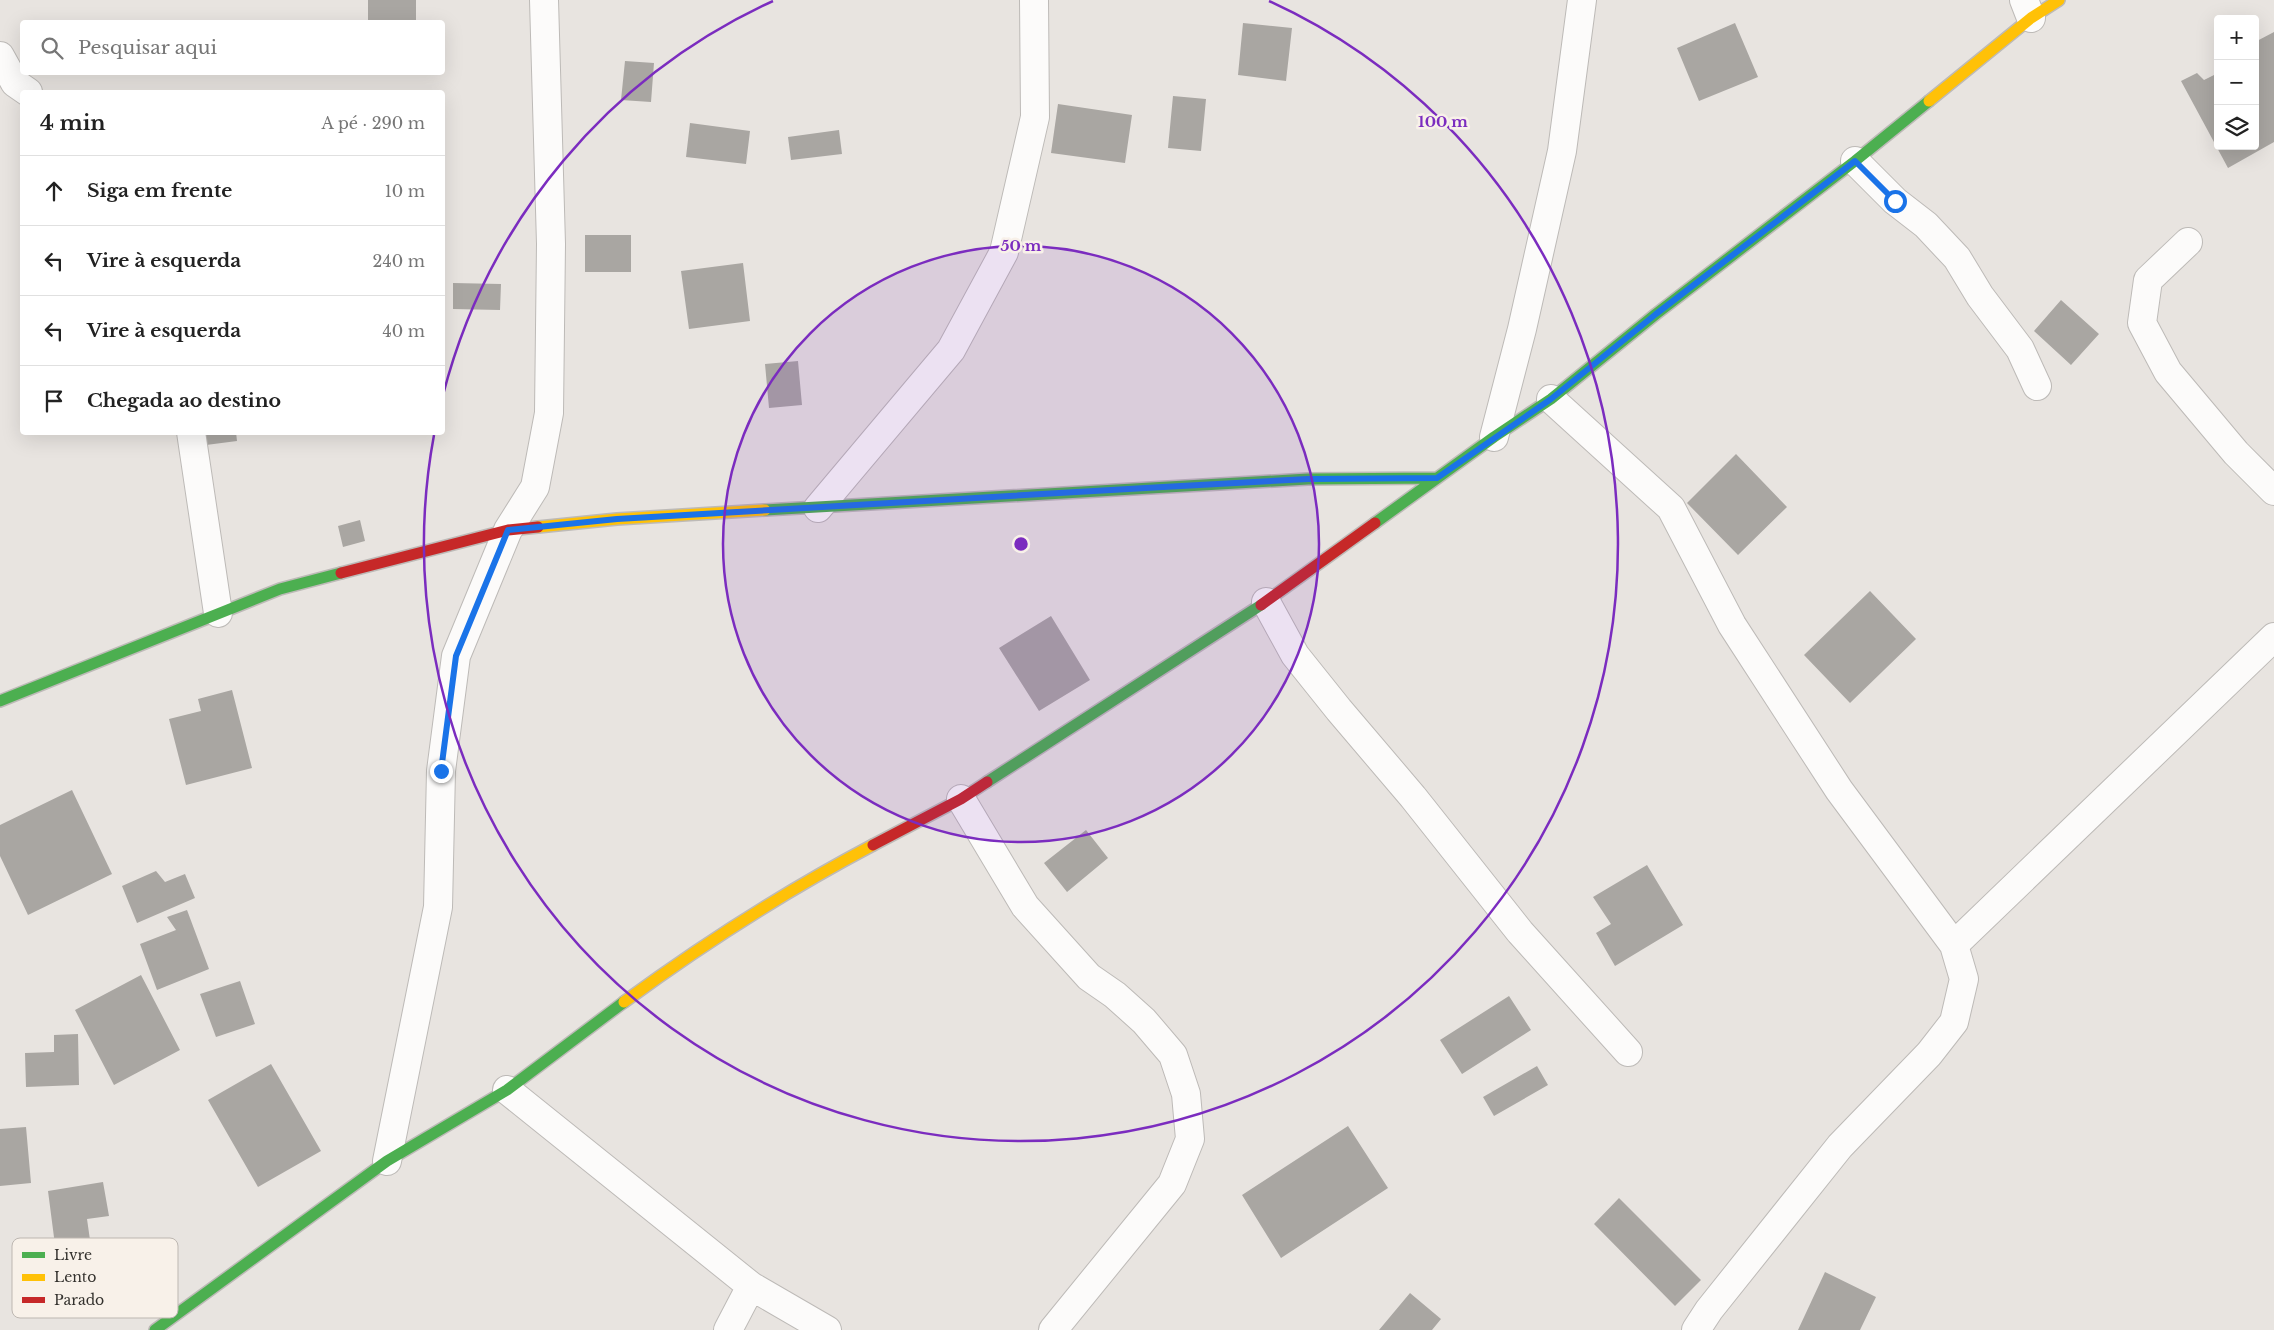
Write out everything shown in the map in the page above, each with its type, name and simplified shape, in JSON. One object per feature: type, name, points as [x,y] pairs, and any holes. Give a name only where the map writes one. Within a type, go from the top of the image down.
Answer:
[{"type":"street","points":[[387,1161],[438,907],[441,771],[456,656],[508,530],[535,487],[549,413],[551,244],[544,0]]},
{"type":"street","points":[[818,508],[951,350],[1004,252],[1035,117],[1034,0]]},
{"type":"street","points":[[1494,437],[1522,330],[1562,151],[1582,0]]},
{"type":"street","points":[[178,1313],[387,1161],[507,1090],[675,966],[816,876],[961,799],[1266,602],[1494,437],[1551,399],[1656,314],[1855,161],[2028,9],[2059,0]]},
{"type":"street","points":[[0,56],[15,83],[25,90]]},
{"type":"street","points":[[1855,161],[1895,201],[1926,225],[1956,258],[1980,296],[2020,349],[2037,386]]},
{"type":"street","points":[[2188,242],[2148,280],[2142,323],[2168,372],[2236,453],[2274,491]]},
{"type":"street","points":[[1551,399],[1671,508],[1732,625],[1834,782],[1954,945],[1964,979],[1954,1022],[1929,1054],[1840,1146],[1709,1310],[1696,1330]]},
{"type":"street","points":[[192,435],[218,612]]},
{"type":"street","points":[[0,701],[218,612],[280,589],[508,530],[617,519],[1308,479],[1437,478]]},
{"type":"street","points":[[1266,602],[1295,655],[1339,710],[1413,797],[1520,932],[1628,1052]]},
{"type":"street","points":[[1954,945],[2274,637]]},
{"type":"street","points":[[961,799],[1025,906],[1090,977],[1115,994],[1150,1028],[1173,1055],[1186,1094],[1190,1139],[1172,1184],[1053,1330]]},
{"type":"street","points":[[507,1090],[751,1286],[827,1330]]},
{"type":"street","points":[[728,1330],[751,1286]]},
{"type":"street","points":[[155,1330],[171,1318]]},
{"type":"building","points":[[368,0],[416,0],[416,20],[368,20]]},
{"type":"building","points":[[1243,23],[1292,28],[1286,81],[1238,75]]},
{"type":"building","points":[[1735,23],[1758,77],[1699,101],[1677,48]]},
{"type":"building","points":[[2274,32],[2274,142],[2228,168],[2218,150],[2259,150],[2259,40]]},
{"type":"building","points":[[625,61],[654,63],[651,102],[621,100]]},
{"type":"building","points":[[2197,73],[2204,80],[2214,75],[2214,142],[2181,81]]},
{"type":"building","points":[[1173,96],[1206,99],[1201,151],[1168,148]]},
{"type":"building","points":[[1058,104],[1132,115],[1125,163],[1051,153]]},
{"type":"building","points":[[690,123],[750,131],[746,164],[686,157]]},
{"type":"building","points":[[839,130],[842,154],[791,160],[788,137]]},
{"type":"building","points":[[585,235],[631,235],[631,272],[585,272]]},
{"type":"building","points":[[743,263],[750,321],[689,329],[681,271]]},
{"type":"building","points":[[453,283],[501,284],[500,310],[453,309]]},
{"type":"building","points":[[2061,300],[2099,334],[2071,365],[2034,331]]},
{"type":"building","points":[[798,361],[802,405],[769,408],[765,364]]},
{"type":"building","points":[[204,435],[236,435],[237,441],[206,445]]},
{"type":"building","points":[[1736,454],[1787,507],[1738,555],[1687,503]]},
{"type":"building","points":[[360,520],[365,541],[343,547],[338,526]]},
{"type":"building","points":[[1870,591],[1916,639],[1850,703],[1804,655]]},
{"type":"building","points":[[1051,616],[1090,680],[1039,711],[999,648]]},
{"type":"building","points":[[232,690],[252,768],[186,785],[169,719],[201,711],[198,699]]},
{"type":"building","points":[[72,790],[112,874],[28,915],[0,856],[0,825]]},
{"type":"building","points":[[1086,830],[1108,858],[1067,892],[1044,863]]},
{"type":"building","points":[[1647,865],[1683,925],[1615,966],[1596,933],[1611,924],[1593,897]]},
{"type":"building","points":[[156,871],[165,882],[185,874],[195,898],[137,923],[122,886]]},
{"type":"building","points":[[187,910],[209,969],[157,990],[140,944],[176,930],[167,917]]},
{"type":"building","points":[[141,975],[180,1050],[114,1085],[75,1010]]},
{"type":"building","points":[[240,981],[255,1024],[216,1037],[200,994]]},
{"type":"building","points":[[1509,996],[1531,1030],[1462,1074],[1440,1040]]},
{"type":"building","points":[[78,1034],[79,1085],[26,1087],[25,1053],[54,1052],[54,1035]]},
{"type":"building","points":[[271,1064],[321,1151],[258,1187],[208,1100]]},
{"type":"building","points":[[1537,1066],[1548,1085],[1494,1116],[1483,1097]]},
{"type":"building","points":[[1348,1126],[1388,1188],[1281,1258],[1242,1195]]},
{"type":"building","points":[[26,1127],[31,1183],[0,1186],[0,1129]]},
{"type":"building","points":[[103,1182],[109,1216],[87,1219],[90,1238],[54,1238],[48,1191]]},
{"type":"building","points":[[1619,1198],[1701,1280],[1675,1306],[1594,1224]]},
{"type":"building","points":[[1825,1272],[1876,1297],[1860,1330],[1798,1330]]},
{"type":"building","points":[[1410,1293],[1441,1319],[1432,1330],[1379,1330]]},
{"type":"traffic: fast","points":[[1375,523],[1494,437],[1551,399],[1656,314],[1855,161],[1929,101]]},
{"type":"traffic: fast","points":[[765,510],[1308,479],[1437,478]]},
{"type":"traffic: fast","points":[[0,701],[280,589],[341,573]]},
{"type":"traffic: fast","points":[[987,782],[1261,605]]},
{"type":"traffic: fast","points":[[178,1313],[387,1161],[507,1090],[624,1002]]},
{"type":"traffic: fast","points":[[155,1330],[171,1318]]},
{"type":"traffic: slow","points":[[1929,101],[2031,18],[2059,0]]},
{"type":"traffic: slow","points":[[538,527],[617,519],[765,510]]},
{"type":"traffic: slow","points":[[624,1002],[684,959],[745,919],[873,845]]},
{"type":"traffic: jam","points":[[1261,605],[1375,523]]},
{"type":"traffic: jam","points":[[341,573],[508,530],[538,527]]},
{"type":"traffic: jam","points":[[873,845],[961,799],[987,782]]},
{"type":"route","points":[[441,771],[456,656],[508,530],[617,519],[1163,487],[1308,479],[1437,478],[1551,399],[1656,314],[1855,161],[1895,201]]}]
